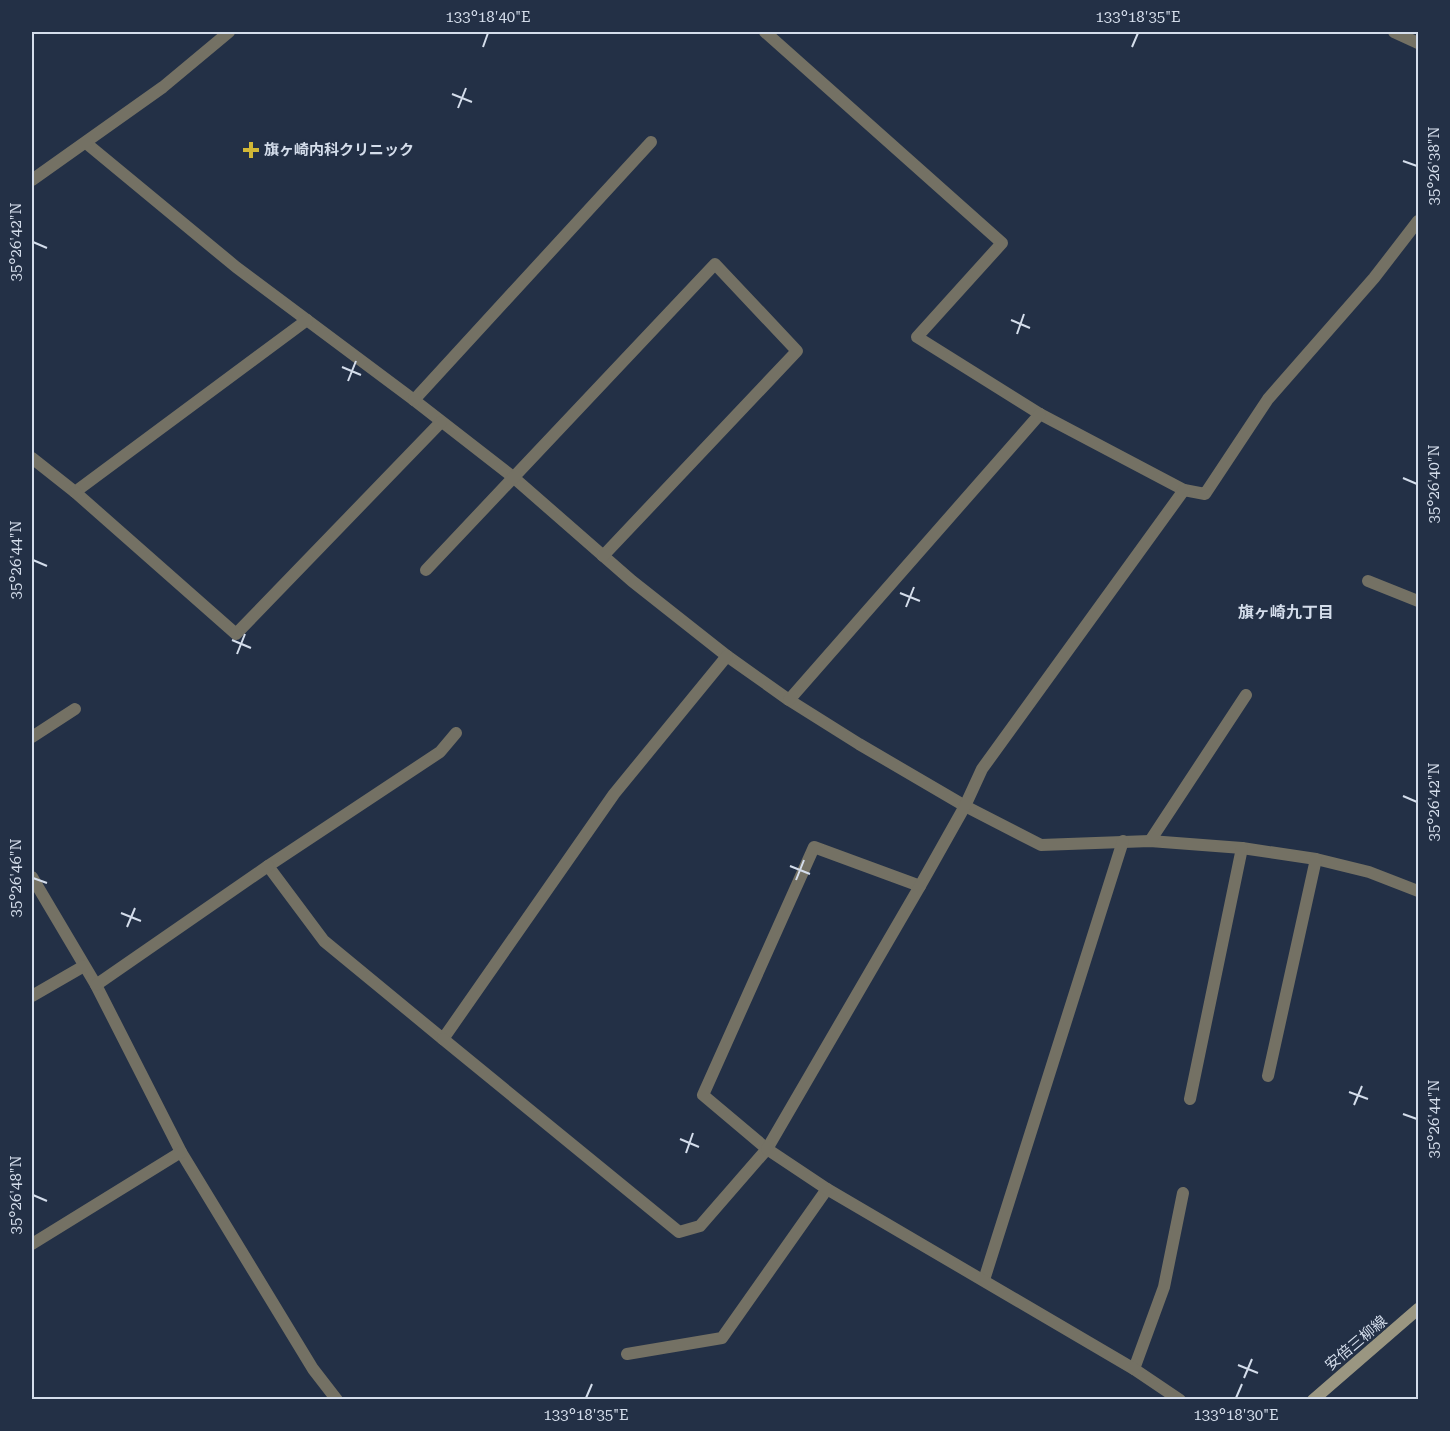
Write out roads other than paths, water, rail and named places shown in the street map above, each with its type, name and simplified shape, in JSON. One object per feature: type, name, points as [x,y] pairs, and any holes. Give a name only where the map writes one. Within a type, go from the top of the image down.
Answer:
[{"type":"street","points":[[32,180],[163,87],[229,32]]},
{"type":"street","points":[[765,32],[1002,243],[917,337],[1040,414],[1184,490],[1205,494],[1268,399],[1374,278],[1419,222]]},
{"type":"street","points":[[1394,32],[1419,43]]},
{"type":"street","points":[[414,400],[651,142]]},
{"type":"street","points":[[86,143],[236,267],[513,477],[632,582],[727,657],[789,700],[964,806],[1041,845],[1150,841],[1242,848],[1316,859],[1368,872],[1419,891]]},
{"type":"street","points":[[426,570],[715,264],[797,351],[603,556]]},
{"type":"street","points":[[75,492],[307,320]]},
{"type":"street","points":[[789,700],[1040,414]]},
{"type":"street","points":[[32,458],[75,492],[236,634],[441,422]]},
{"type":"street","points":[[268,866],[324,941],[679,1232],[700,1226],[767,1149],[920,886],[982,769],[1184,490]]},
{"type":"street","points":[[1368,581],[1419,601]]},
{"type":"street","points":[[443,1039],[614,794],[727,657]]},
{"type":"street","points":[[1150,841],[1246,695]]},
{"type":"street","points":[[32,737],[75,709]]},
{"type":"street","points":[[96,985],[268,866],[440,752],[456,732]]},
{"type":"street","points":[[984,1280],[1124,841]]},
{"type":"street","points":[[920,886],[814,847],[703,1095],[767,1149],[827,1189],[1134,1369],[1180,1400]]},
{"type":"street","points":[[1190,1099],[1242,848]]},
{"type":"street","points":[[1268,1076],[1316,859]]},
{"type":"street","points":[[32,877],[96,985],[181,1152],[313,1369],[337,1400]]},
{"type":"street","points":[[32,996],[84,966]]},
{"type":"street","points":[[32,1244],[181,1152]]},
{"type":"street","points":[[627,1353],[722,1338],[827,1189]]},
{"type":"street","points":[[1134,1369],[1164,1287],[1183,1193]]},
{"type":"street","name":"安倍三柳線","points":[[1313,1400],[1419,1310]]},
{"type":"place","name":"旗ヶ崎内科クリニック","points":[[251,150]]},
{"type":"district","name":"旗ヶ崎九丁目","points":[[1286,612]]}]
